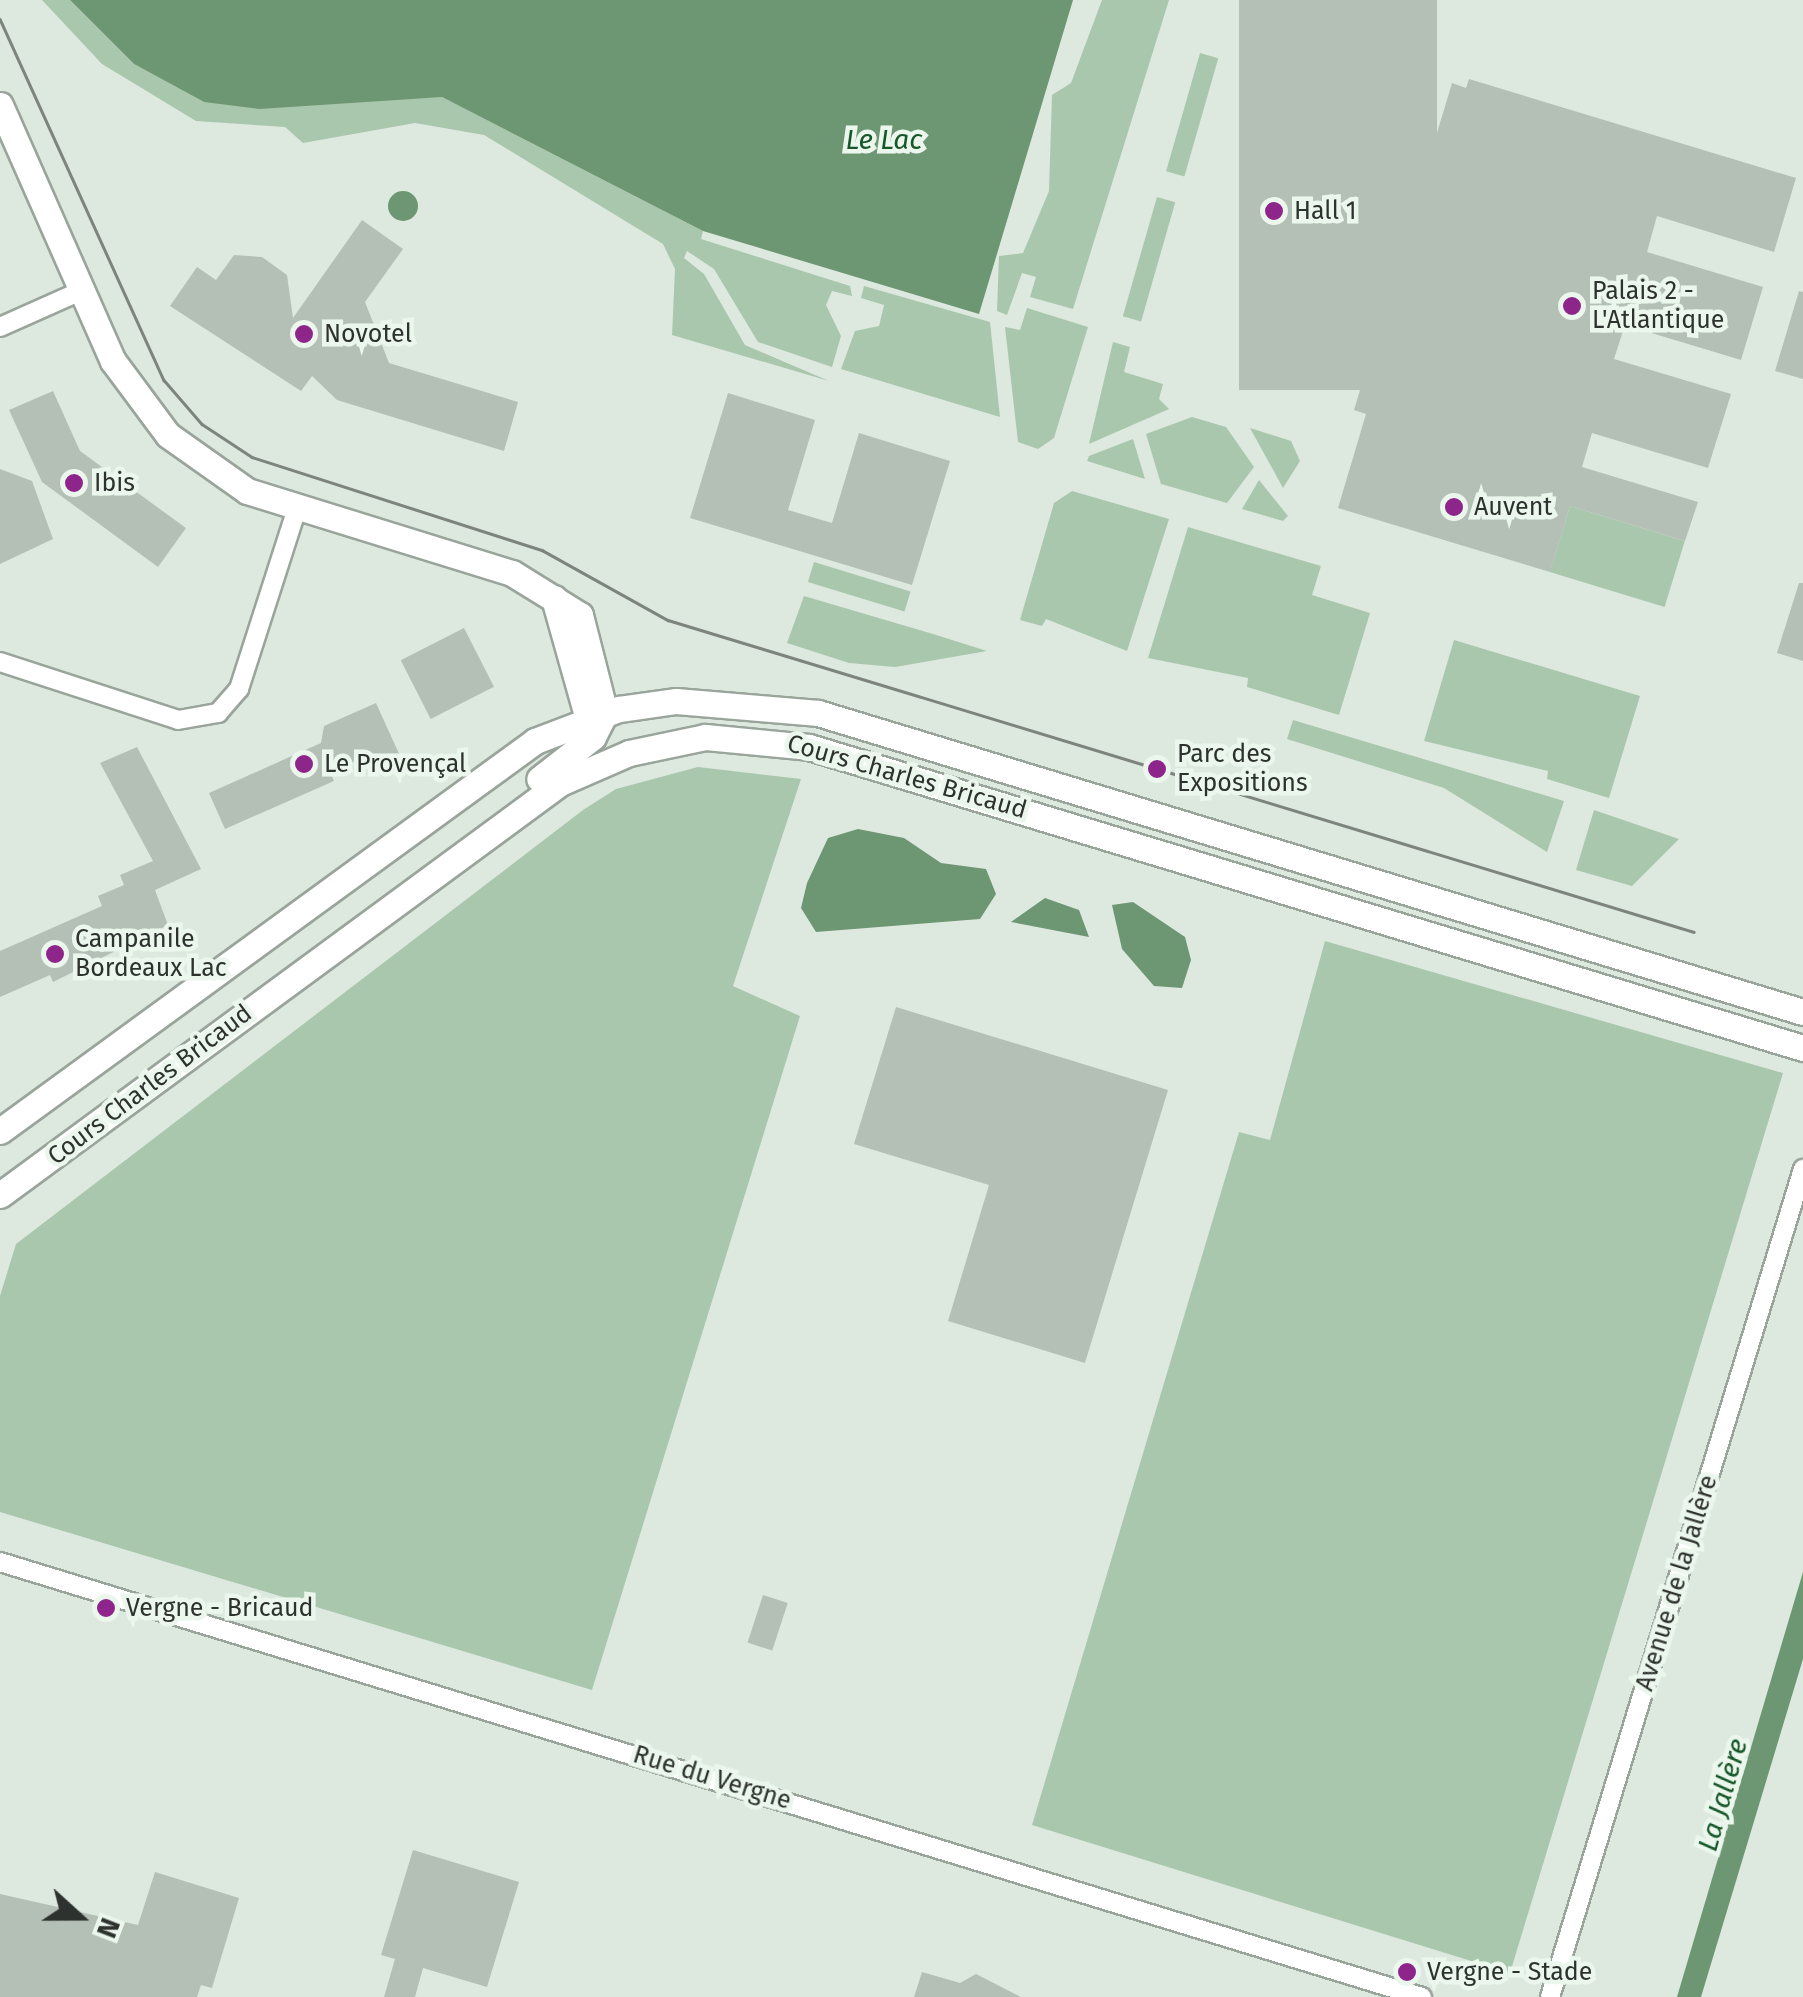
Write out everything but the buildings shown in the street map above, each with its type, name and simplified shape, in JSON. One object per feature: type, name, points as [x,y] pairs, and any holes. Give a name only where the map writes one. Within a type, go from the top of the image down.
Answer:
[{"type":"main road","points":[[0,105],[112,361],[168,435],[232,484],[552,594],[580,615],[597,732]]},
{"type":"main road","name":"Cours Charles Bricaud","points":[[0,1132],[504,762],[719,699],[818,713],[1803,1012]]},
{"type":"main road","name":"Cours Charles Bricaud","points":[[0,1196],[418,882],[475,825],[597,732],[786,741],[1803,1048]]},
{"type":"street","points":[[0,326],[81,291]]},
{"type":"street","points":[[0,662],[178,720],[218,714],[239,689],[297,508]]},
{"type":"street","name":"Avenue de la Jallère","points":[[1550,1997],[1803,1169]]},
{"type":"street","name":"Rue du Vergne","points":[[0,1562],[1422,1997]]},
{"type":"shaded area","points":[[42,0],[70,0],[134,64],[204,102],[442,97],[703,231],[701,239],[850,286],[852,296],[832,291],[826,305],[841,336],[832,367],[758,342],[714,269],[687,251],[684,258],[704,274],[745,345],[829,381],[672,335],[675,269],[663,244],[484,135],[415,123],[303,143],[285,127],[196,121],[102,64]]},
{"type":"shaded area","points":[[1102,0],[1169,0],[1073,309],[1030,297],[1036,277],[1022,273],[1007,315],[997,311],[999,256],[1023,253],[1049,191],[1052,95],[1071,83]]},
{"type":"shaded area","points":[[1200,53],[1218,58],[1184,176],[1166,171]]},
{"type":"shaded area","points":[[1157,197],[1175,202],[1141,321],[1123,316]]},
{"type":"shaded area","points":[[864,286],[990,322],[1000,417],[841,369],[855,331],[879,326],[884,305],[861,298]]},
{"type":"shaded area","points":[[1027,308],[1088,327],[1054,438],[1038,449],[1018,442],[1005,327],[1020,330]]},
{"type":"shaded area","points":[[1113,342],[1130,347],[1124,372],[1163,384],[1159,399],[1169,409],[1089,444]]},
{"type":"shaded area","points":[[1192,417],[1226,427],[1254,467],[1227,503],[1161,484],[1146,434]]},
{"type":"shaded area","points":[[1250,428],[1291,441],[1300,461],[1283,488]]},
{"type":"shaded area","points":[[1133,439],[1145,479],[1087,461],[1089,456]]},
{"type":"shaded area","points":[[1259,480],[1288,516],[1283,521],[1242,509]]},
{"type":"shaded area","points":[[1072,491],[1169,519],[1127,651],[1046,619],[1042,626],[1020,620],[1054,503]]},
{"type":"shaded area","points":[[1570,506],[1685,541],[1665,607],[1550,572]]},
{"type":"shaded area","points":[[1188,527],[1321,566],[1312,595],[1370,613],[1339,715],[1247,687],[1248,678],[1148,658]]},
{"type":"shaded area","points":[[814,562],[911,592],[904,612],[808,582]]},
{"type":"shaded area","points":[[804,596],[987,651],[895,667],[849,663],[787,643]]},
{"type":"shaded area","points":[[1454,640],[1640,696],[1609,798],[1547,779],[1548,771],[1424,741]]},
{"type":"shaded area","points":[[1293,720],[1564,801],[1547,852],[1444,788],[1287,739]]},
{"type":"shaded area","points":[[698,767],[801,779],[733,986],[800,1016],[592,1690],[0,1512],[0,1296],[16,1244],[583,810],[616,789]]},
{"type":"shaded area","points":[[1594,810],[1679,839],[1632,886],[1576,870]]},
{"type":"shaded area","points":[[1325,941],[1783,1073],[1510,1973],[1032,1825],[1239,1132],[1270,1140]]},
{"type":"water","name":"Le Lac","points":[[70,0],[1073,0],[979,314],[703,231],[442,97],[259,109],[204,102],[134,64]]},
{"type":"water","points":[[403,191],[414,195],[418,206],[414,217],[403,221],[392,217],[388,206],[392,195]]},
{"type":"water","points":[[858,829],[904,838],[941,863],[986,869],[996,894],[980,919],[816,932],[801,908],[807,883],[828,838]]},
{"type":"water","points":[[1045,898],[1079,910],[1089,937],[1011,922]]},
{"type":"water","points":[[1133,902],[1185,937],[1191,960],[1182,988],[1154,986],[1122,949],[1112,905]]},
{"type":"water","points":[[1803,1572],[1803,1659],[1701,1997],[1677,1997]]},
{"type":"tram line","points":[[0,19],[164,380],[202,424],[252,457],[542,550],[668,620],[1694,932]]},
{"type":"place","name":"Hall 1","points":[[1274,211]]},
{"type":"place","name":"Palais 2 - L'Atlantique","points":[[1572,306]]},
{"type":"place","name":"Novotel","points":[[304,334]]},
{"type":"place","name":"Ibis","points":[[74,483]]},
{"type":"place","name":"Auvent","points":[[1454,507]]},
{"type":"place","name":"Le Provençal","points":[[304,764]]},
{"type":"place","name":"Parc des Expositions","points":[[1157,769]]},
{"type":"place","name":"Campanile Bordeaux Lac","points":[[55,954]]},
{"type":"place","name":"Vergne - Bricaud","points":[[106,1608]]},
{"type":"place","name":"Vergne - Stade","points":[[1407,1972]]},
{"type":"water label","name":"La Jallère","points":[[1723,1795]]}]
